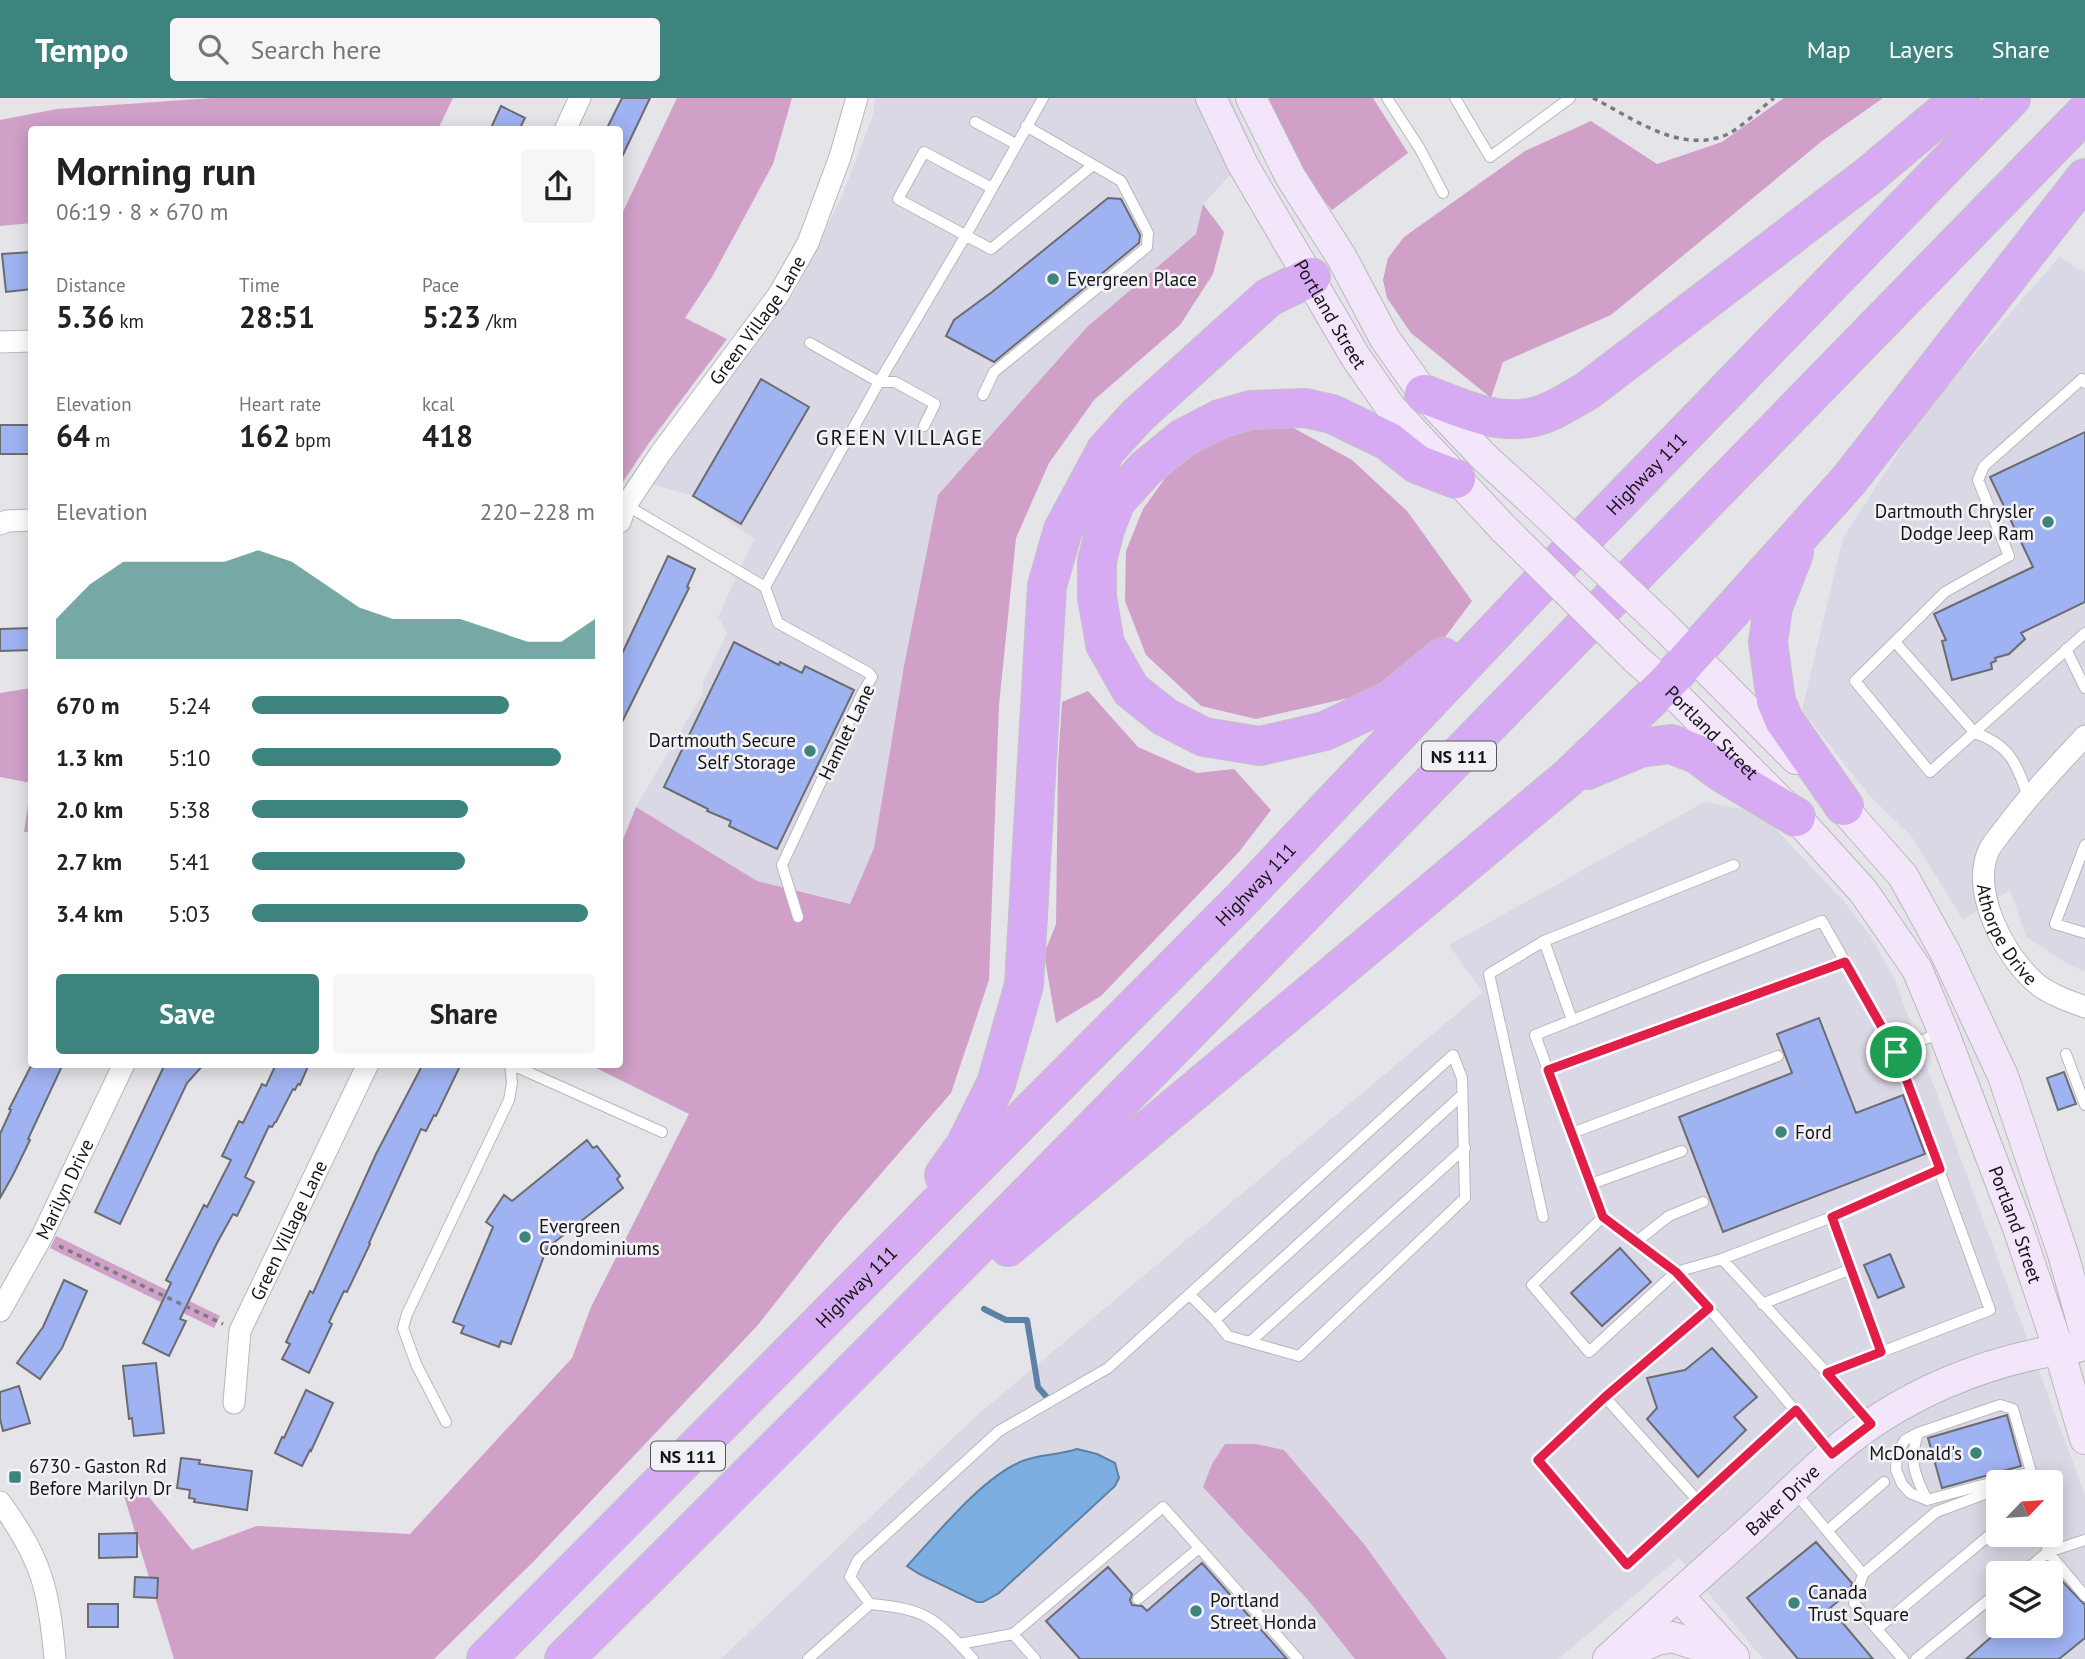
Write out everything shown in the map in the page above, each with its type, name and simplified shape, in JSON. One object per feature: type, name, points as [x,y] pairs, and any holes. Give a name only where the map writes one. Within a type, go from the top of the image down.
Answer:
[{"type":"highway","points":[[1424,394],[1476,414],[1508,419],[1529,418],[1566,403],[1587,391],[1867,177],[1961,98]]},
{"type":"highway","name":"Highway 111","points":[[486,1659],[1244,897],[1569,553],[2011,98]]},
{"type":"highway","name":"NS 111","points":[[564,1659],[830,1397],[2085,113]]},
{"type":"highway","points":[[830,1397],[1569,777],[1665,685],[1849,480],[2085,178]]},
{"type":"highway","points":[[889,1252],[965,1146],[996,1084],[1024,985],[1046,586],[1063,530],[1106,450],[1138,415],[1269,298],[1326,268]]},
{"type":"highway","points":[[1456,479],[1417,464],[1388,441],[1332,414],[1305,408],[1275,408],[1251,410],[1220,419],[1183,438],[1146,468],[1116,501],[1097,561],[1097,597],[1105,644],[1132,690],[1165,717],[1204,737],[1260,747],[1325,732],[1392,699],[1569,553]]},
{"type":"highway","points":[[1804,529],[1773,607],[1768,642],[1776,702],[1784,720],[1844,806]]},
{"type":"highway","points":[[1569,777],[1640,748],[1671,744],[1697,754],[1721,772],[1796,817]]},
{"type":"main road","name":"Portland Street","points":[[1212,98],[1243,165],[1385,339],[1424,394],[1484,457],[1665,627],[1691,656],[1844,806],[1903,876],[1946,954],[2003,1076],[2085,1332]]},
{"type":"main road","name":"Portland Street","points":[[1251,98],[1290,176],[1326,268],[1355,356],[1391,408],[1504,529],[1796,817],[1863,891],[1917,970],[2018,1228],[2072,1348],[2085,1439]]},
{"type":"main road","points":[[2051,1219],[2085,1256]]},
{"type":"main road","name":"Baker Drive","points":[[1610,1659],[1832,1454],[1871,1424],[1910,1399],[1943,1383],[2072,1348]]},
{"type":"main road","points":[[1678,1595],[1735,1658]]},
{"type":"main road","points":[[1610,1659],[1657,1640],[1672,1637],[1735,1658]]},
{"type":"street","points":[[567,126],[580,98]]},
{"type":"street","name":"Green Village Lane","points":[[623,514],[660,454],[772,304],[808,243],[841,157],[858,98]]},
{"type":"street","points":[[0,342],[28,341]]},
{"type":"street","points":[[0,524],[28,520]]},
{"type":"street","name":"Athorpe Drive","points":[[2085,736],[2028,797],[1989,851],[1984,876],[1990,912],[2012,955],[2030,977],[2052,993],[2085,1007]]},
{"type":"street","name":"Marilyn Drive","points":[[0,1311],[41,1238],[122,1068]]},
{"type":"street","name":"Green Village Lane","points":[[234,1403],[240,1331],[366,1068]]},
{"type":"street","points":[[0,1502],[23,1535],[44,1581],[51,1613],[55,1659]]},
{"type":"lane","points":[[623,514],[765,587],[879,382],[1043,98]]},
{"type":"lane","points":[[1387,98],[1420,149],[1443,193]]},
{"type":"lane","points":[[1455,98],[1490,157],[1570,98]]},
{"type":"lane","points":[[975,122],[1016,144]]},
{"type":"lane","points":[[983,395],[994,372],[1147,247],[1148,233],[1121,181],[1026,126]]},
{"type":"lane","points":[[992,188],[924,152],[898,199],[991,249],[1093,165]]},
{"type":"lane","points":[[810,343],[879,382],[895,382],[934,404],[924,426]]},
{"type":"lane","points":[[2085,383],[2082,379],[1984,466],[1978,480],[2009,555],[1945,592],[1855,681],[1930,772],[2085,633]]},
{"type":"lane","name":"Hamlet Lane","points":[[765,587],[778,623],[872,677],[782,866],[798,917]]},
{"type":"lane","points":[[1895,642],[1975,733],[1993,739],[2008,752],[2019,770],[2028,797]]},
{"type":"lane","points":[[2066,649],[2085,688]]},
{"type":"lane","points":[[2085,845],[2056,924],[2085,933]]},
{"type":"lane","points":[[1543,1217],[1489,974],[1544,942],[1734,865]]},
{"type":"lane","points":[[1827,1373],[1990,1310],[1896,1052],[1822,921],[1535,1035],[1603,1217],[1676,1272],[1832,1454]]},
{"type":"lane","points":[[1544,942],[1572,1020]]},
{"type":"lane","points":[[1548,1070],[1845,962]]},
{"type":"lane","points":[[1896,1052],[1943,1031]]},
{"type":"lane","points":[[2066,1054],[2085,1105]]},
{"type":"lane","points":[[870,1604],[850,1577],[858,1560],[999,1432],[1108,1368],[1453,1055],[1462,1078],[1465,1198],[1299,1356],[1228,1336],[1190,1295]]},
{"type":"lane","points":[[1572,1133],[1778,1056]]},
{"type":"lane","points":[[446,1422],[416,1364],[403,1328],[407,1314],[509,1100],[512,1083],[510,1068]]},
{"type":"lane","points":[[519,1068],[663,1132]]},
{"type":"lane","points":[[1215,1320],[1462,1095]]},
{"type":"lane","points":[[1250,1342],[1465,1148]]},
{"type":"lane","points":[[1591,1184],[1682,1152]]},
{"type":"lane","points":[[1603,1217],[1532,1285],[1589,1352],[1676,1272],[1722,1259],[1832,1217],[1940,1169]]},
{"type":"lane","points":[[1637,1241],[1668,1216],[1703,1202]]},
{"type":"lane","points":[[1832,1217],[1881,1352]]},
{"type":"lane","points":[[1722,1259],[1871,1424]]},
{"type":"lane","points":[[1762,1304],[1851,1269]]},
{"type":"lane","points":[[1709,1308],[1605,1397],[1538,1460],[1627,1565],[1699,1502],[1796,1410]]},
{"type":"lane","points":[[1605,1397],[1699,1502]]},
{"type":"lane","points":[[1986,1487],[1927,1500],[1910,1493],[1896,1470],[1897,1453],[1905,1440],[1918,1433],[2000,1405],[2013,1409],[2030,1470]]},
{"type":"lane","points":[[1918,1433],[1912,1453],[1913,1461],[1917,1480],[1927,1500]]},
{"type":"lane","points":[[1827,1531],[1884,1482]]},
{"type":"lane","points":[[1794,1491],[1863,1574]]},
{"type":"lane","points":[[1903,1659],[1854,1603],[1863,1574],[1936,1512],[1986,1493]]},
{"type":"lane","points":[[959,1644],[1013,1634],[1163,1507],[1298,1659]]},
{"type":"lane","points":[[1877,1629],[1986,1538]]},
{"type":"lane","points":[[2037,1561],[2048,1552],[2085,1540]]},
{"type":"lane","points":[[2047,1547],[2048,1552],[2085,1596]]},
{"type":"lane","points":[[1138,1599],[1199,1548]]},
{"type":"lane","points":[[1916,1659],[1986,1602]]},
{"type":"lane","points":[[808,1659],[870,1604],[901,1607],[925,1614],[973,1659]]},
{"type":"lane","points":[[1013,1634],[1035,1659]]},
{"type":"path","points":[[1593,98],[1666,136],[1696,141],[1727,134],[1774,98]]},
{"type":"path","points":[[41,1238],[240,1331]]},
{"type":"shaded area","points":[[212,98],[453,98],[439,126],[28,126],[28,223],[0,226],[0,120],[57,109]]},
{"type":"shaded area","points":[[677,98],[792,98],[773,164],[712,277],[685,318],[727,339],[623,482],[623,212]]},
{"type":"shaded area","name":"Evergreen Place","points":[[875,98],[1231,98],[1254,149],[1203,204],[1196,234],[1087,327],[938,495],[904,666],[874,848],[850,904],[757,881],[636,807],[703,693],[703,683],[727,633],[718,617],[754,539],[693,496],[651,484],[795,292],[842,196],[873,115]]},
{"type":"shaded area","points":[[1269,98],[1373,98],[1408,153],[1332,210],[1295,157]]},
{"type":"shaded area","points":[[1784,98],[1883,98],[1822,141],[1611,315],[1503,362],[1491,398],[1411,333],[1387,298],[1383,280],[1388,258],[1404,237],[1525,151],[1591,121],[1657,164],[1722,142]]},
{"type":"shaded area","points":[[1203,204],[1224,232],[1213,274],[1180,325],[1094,400],[1049,463],[1016,538],[999,705],[989,980],[951,1093],[839,1222],[757,1326],[535,1560],[434,1659],[174,1659],[121,1486],[141,1487],[192,1550],[257,1526],[410,1534],[572,1358],[591,1307],[689,1114],[596,1068],[623,1068],[623,840],[636,807],[757,881],[850,904],[874,848],[904,666],[938,495],[1087,327],[1196,234]]},
{"type":"shaded area","points":[[2059,257],[2085,273],[2085,971],[2071,966],[2026,937],[2010,890],[1963,920],[1912,837],[1868,794],[1802,710],[1843,538],[1925,411]]},
{"type":"shaded area","points":[[1267,423],[1290,426],[1352,460],[1407,511],[1472,601],[1410,684],[1256,719],[1201,706],[1146,655],[1125,601],[1126,551],[1143,509],[1173,467],[1229,434]]},
{"type":"shaded area","points":[[28,688],[28,782],[0,777],[0,693]]},
{"type":"shaded area","points":[[1088,691],[1138,747],[1197,773],[1234,769],[1271,810],[1239,852],[1101,996],[1056,1023],[1044,954],[1056,924],[1058,764],[1062,702]]},
{"type":"shaded area","points":[[1704,802],[1760,812],[1847,905],[1872,939],[1894,978],[2085,1495],[2085,1659],[1763,1659],[1679,1558],[1558,1659],[721,1659],[976,1416],[1483,992],[1449,945]]},
{"type":"shaded area","points":[[28,804],[28,832],[24,832]]},
{"type":"shaded area","points":[[56,1236],[220,1316],[214,1328],[50,1248]]},
{"type":"shaded area","points":[[1225,1444],[1256,1444],[1284,1450],[1364,1544],[1447,1659],[1355,1659],[1308,1600],[1203,1487],[1212,1464]]},
{"type":"water","points":[[1077,1449],[1097,1454],[1115,1463],[1119,1478],[1115,1486],[999,1593],[983,1602],[977,1602],[907,1566],[958,1511],[1000,1474],[1029,1459]]},
{"type":"building","points":[[622,98],[650,98],[623,155],[623,126],[608,126]]},
{"type":"building","points":[[501,106],[525,118],[521,126],[492,126]]},
{"type":"building","name":"Evergreen Place","points":[[1108,198],[1121,199],[1140,235],[1139,243],[994,362],[946,336],[954,320]]},
{"type":"building","points":[[28,252],[28,289],[6,292],[2,254]]},
{"type":"building","points":[[761,379],[809,407],[741,524],[693,496]]},
{"type":"building","points":[[0,425],[28,425],[28,454],[0,454]]},
{"type":"building","name":"Dartmouth Chrysler Dodge Jeep Ram","points":[[2085,432],[2085,602],[2021,633],[2025,639],[2009,654],[1995,658],[1996,661],[1991,663],[1992,669],[1952,680],[1942,641],[1946,640],[1934,614],[2033,567],[1990,477]]},
{"type":"building","points":[[668,556],[695,569],[687,587],[689,588],[623,720],[623,652]]},
{"type":"building","points":[[28,628],[28,650],[0,651],[0,629]]},
{"type":"building","points":[[734,642],[779,665],[780,662],[802,673],[805,666],[854,690],[777,849],[729,826],[731,821],[664,787]]},
{"type":"building","points":[[1819,1018],[1856,1113],[1903,1095],[1925,1154],[1723,1232],[1679,1117],[1792,1073],[1777,1034]]},
{"type":"building","points":[[30,1068],[61,1068],[28,1139],[30,1140],[0,1198],[0,1134],[11,1110],[9,1109]]},
{"type":"building","points":[[163,1068],[200,1068],[187,1083],[120,1224],[95,1212]]},
{"type":"building","points":[[274,1068],[307,1068],[300,1085],[293,1089],[276,1122],[272,1127],[269,1126],[245,1177],[254,1182],[237,1216],[233,1214],[217,1243],[180,1319],[186,1321],[169,1356],[143,1343],[171,1283],[166,1280],[204,1205],[207,1207],[231,1160],[222,1156],[239,1121],[243,1123],[262,1084],[266,1086]]},
{"type":"building","points":[[421,1068],[459,1068],[436,1116],[434,1115],[426,1131],[421,1129],[370,1244],[329,1322],[332,1324],[309,1373],[282,1359],[290,1344],[286,1342],[310,1291],[313,1293],[376,1154]]},
{"type":"building","points":[[2064,1072],[2076,1104],[2058,1110],[2047,1078]]},
{"type":"building","name":"Evergreen Condominiums","points":[[587,1140],[593,1148],[597,1146],[620,1176],[617,1179],[623,1188],[547,1248],[511,1344],[501,1341],[499,1347],[461,1333],[464,1326],[453,1322],[493,1227],[486,1222],[504,1195],[512,1201]]},
{"type":"building","points":[[1620,1248],[1651,1282],[1602,1326],[1571,1293]]},
{"type":"building","points":[[1890,1254],[1904,1287],[1878,1298],[1864,1265]]},
{"type":"building","points":[[64,1280],[87,1291],[62,1348],[40,1379],[17,1363],[43,1327]]},
{"type":"building","points":[[1712,1348],[1757,1397],[1734,1417],[1746,1430],[1698,1477],[1647,1419],[1657,1408],[1647,1378],[1685,1370]]},
{"type":"building","points":[[156,1363],[164,1433],[134,1436],[132,1418],[129,1419],[123,1366]]},
{"type":"building","points":[[19,1386],[30,1423],[3,1431],[0,1392]]},
{"type":"building","points":[[306,1390],[333,1403],[302,1466],[275,1453]]},
{"type":"building","name":"McDonald's","points":[[2007,1415],[2021,1466],[2007,1470],[1986,1470],[1986,1476],[1942,1488],[1928,1438]]},
{"type":"building","points":[[181,1458],[200,1460],[199,1464],[252,1471],[247,1510],[194,1502],[195,1499],[189,1498],[190,1490],[177,1488]]},
{"type":"building","points":[[137,1533],[137,1557],[99,1558],[99,1534]]},
{"type":"building","name":"Canada Trust Square","points":[[1816,1542],[1852,1583],[1849,1592],[1830,1608],[1873,1659],[1798,1659],[1747,1598]]},
{"type":"building","name":"Portland Street Honda","points":[[1202,1563],[1287,1659],[1080,1659],[1046,1621],[1108,1567],[1132,1594],[1132,1605],[1142,1606],[1147,1611]]},
{"type":"building","points":[[135,1577],[158,1578],[157,1598],[134,1597]]},
{"type":"building","points":[[2063,1582],[2085,1605],[2085,1638],[2059,1659],[1966,1659],[1990,1638],[2063,1638]]},
{"type":"building","points":[[88,1604],[118,1604],[118,1627],[88,1627]]},
{"type":"waterway","points":[[984,1309],[1006,1320],[1027,1320],[1038,1387],[1051,1402]]},
{"type":"place","name":"Evergreen Place","points":[[1053,279]]},
{"type":"place","name":"Dartmouth Chrysler Dodge Jeep Ram","points":[[2048,522]]},
{"type":"place","name":"Dartmouth Secure Self Storage","points":[[810,751]]},
{"type":"place","name":"Ford","points":[[1781,1132]]},
{"type":"place","name":"Evergreen Condominiums","points":[[525,1237]]},
{"type":"place","name":"McDonald's","points":[[1976,1453]]},
{"type":"place","name":"6730 - Gaston Rd Before Marilyn Dr","points":[[15,1477]]},
{"type":"place","name":"Canada Trust Square","points":[[1794,1603]]},
{"type":"place","name":"Portland Street Honda","points":[[1196,1611]]},
{"type":"district","name":"GREEN VILLAGE","points":[[900,437]]},
{"type":"route","points":[[1845,962],[1896,1052],[1940,1169],[1832,1217],[1881,1352],[1827,1373],[1871,1424],[1832,1454],[1796,1410],[1699,1502],[1627,1565],[1538,1460],[1605,1397],[1709,1308],[1676,1272],[1603,1217],[1548,1070],[1845,962]]}]
